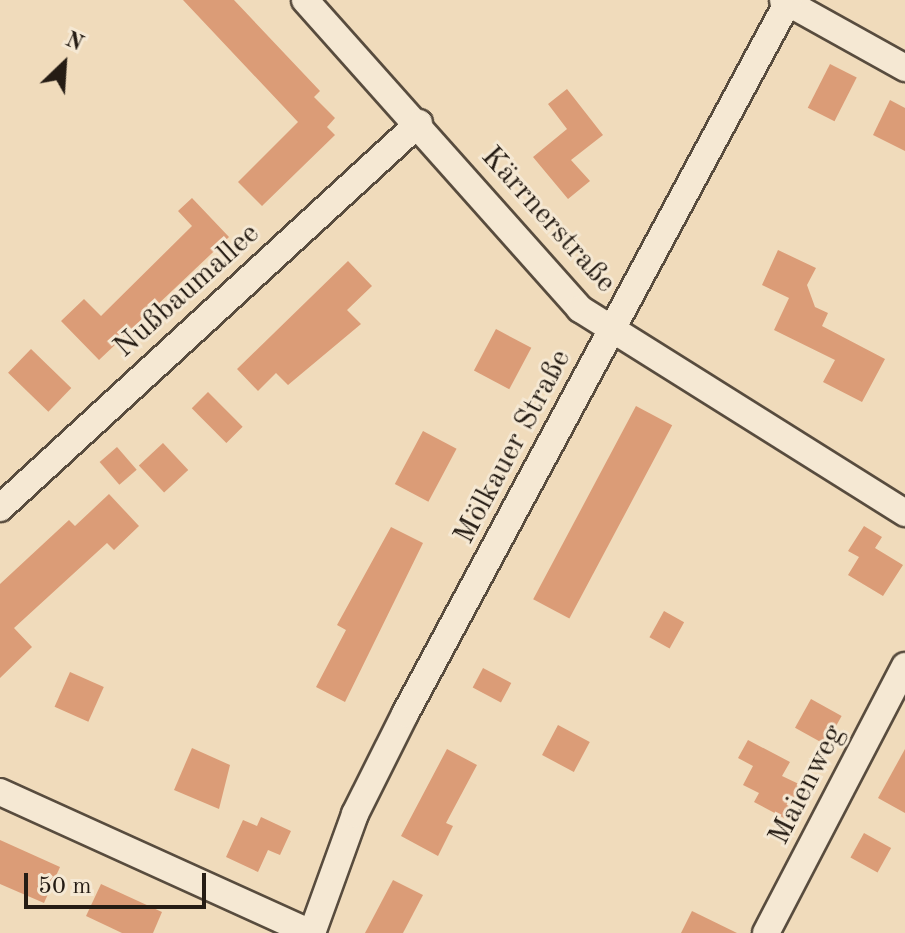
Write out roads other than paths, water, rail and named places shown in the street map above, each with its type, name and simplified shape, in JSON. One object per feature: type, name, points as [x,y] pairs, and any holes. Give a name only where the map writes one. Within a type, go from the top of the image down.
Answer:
[{"type":"street","name":"Kärrnerstraße","points":[[305,0],[419,123],[580,309],[611,332],[905,513]]},
{"type":"street","points":[[786,1],[905,68]]},
{"type":"street","name":"Mölkauer Straße","points":[[311,933],[373,778],[786,1]]},
{"type":"street","name":"Nußbaumallee","points":[[0,508],[419,123]]},
{"type":"street","name":"Maienweg","points":[[766,933],[905,666]]},
{"type":"street","points":[[0,792],[311,933]]}]
